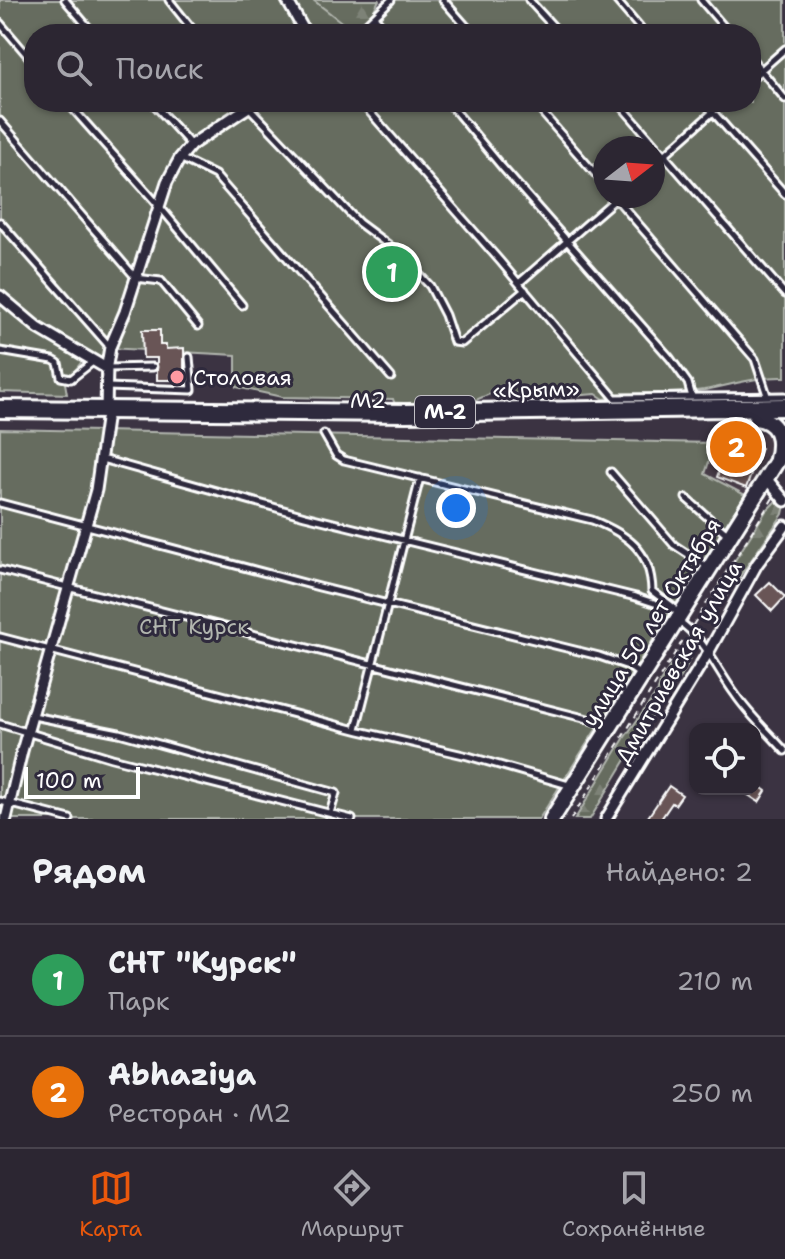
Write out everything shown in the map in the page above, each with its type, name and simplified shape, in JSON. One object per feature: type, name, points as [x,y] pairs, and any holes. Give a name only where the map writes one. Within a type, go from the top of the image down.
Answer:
[{"type":"highway","name":"«Крым»","points":[[0,409],[106,416],[785,407]]},
{"type":"highway","name":"М2","points":[[0,418],[106,416],[239,422],[785,417]]},
{"type":"main road","points":[[756,418],[771,423],[780,436],[776,462]]},
{"type":"main road","name":"улица 50 лет Октября","points":[[552,819],[682,618],[785,448]]},
{"type":"street","points":[[287,0],[300,24]]},
{"type":"street","points":[[6,819],[5,802],[69,587],[102,459],[106,368],[110,347],[167,182],[180,158],[191,145],[238,112]]},
{"type":"street","points":[[0,296],[38,328],[106,368]]},
{"type":"street","points":[[766,478],[785,501]]},
{"type":"street","name":"Дмитриевская улица","points":[[606,819],[708,653],[757,564],[785,526]]},
{"type":"lane","points":[[65,0],[85,24]]},
{"type":"lane","points":[[169,0],[188,24]]},
{"type":"lane","points":[[367,24],[391,0]]},
{"type":"lane","points":[[443,0],[464,24]]},
{"type":"lane","points":[[529,0],[551,24]]},
{"type":"lane","points":[[616,0],[636,24]]},
{"type":"lane","points":[[701,0],[721,24]]},
{"type":"lane","points":[[374,17],[381,24]]},
{"type":"lane","points":[[0,23],[24,51]]},
{"type":"lane","points":[[785,49],[762,70],[785,99]]},
{"type":"lane","points":[[76,112],[242,305]]},
{"type":"lane","points":[[161,112],[191,145]]},
{"type":"lane","points":[[256,112],[359,223],[398,252],[430,286],[454,342],[462,343],[525,290]]},
{"type":"lane","points":[[370,112],[615,398],[785,396]]},
{"type":"lane","points":[[457,112],[670,358],[688,383],[692,397]]},
{"type":"lane","points":[[542,112],[593,171]]},
{"type":"lane","points":[[627,112],[648,136]]},
{"type":"lane","points":[[665,153],[712,112],[785,194]]},
{"type":"lane","points":[[0,121],[136,278],[161,281],[198,326]]},
{"type":"lane","points":[[665,155],[785,294]]},
{"type":"lane","points":[[180,158],[215,175],[391,377]]},
{"type":"lane","points":[[519,283],[604,208]]},
{"type":"lane","points":[[626,208],[755,359],[767,395]]},
{"type":"lane","points":[[0,222],[110,347]]},
{"type":"lane","points":[[0,351],[53,360],[58,363],[61,377],[71,379],[94,361]]},
{"type":"lane","points":[[105,387],[192,390],[189,357]]},
{"type":"lane","points":[[106,368],[153,367]]},
{"type":"lane","points":[[324,434],[336,455],[344,460],[579,517],[624,535],[648,564],[652,591],[682,618],[734,694],[785,751]]},
{"type":"lane","points":[[102,459],[238,498],[636,597],[682,618]]},
{"type":"lane","points":[[611,472],[674,545],[710,569]]},
{"type":"lane","points":[[356,729],[420,478]]},
{"type":"lane","points":[[686,498],[731,537]]},
{"type":"lane","points":[[0,503],[599,656],[628,666],[643,676]]},
{"type":"lane","points":[[0,570],[584,718],[608,730]]},
{"type":"lane","points":[[0,637],[573,786]]},
{"type":"lane","points":[[32,716],[119,733],[336,793],[332,815]]},
{"type":"lane","points":[[0,724],[218,786],[352,819]]},
{"type":"lane","points":[[5,802],[70,819]]},
{"type":"path","points":[[571,819],[682,618],[777,491]]},
{"type":"shaded area","points":[[719,427],[766,434],[770,439],[768,451],[745,495],[704,474]]},
{"type":"green space","points":[[0,0],[313,0],[344,24],[24,24],[24,112],[761,112],[761,24],[360,24],[386,0],[785,0],[785,377],[754,379],[692,392],[604,399],[596,394],[545,398],[533,394],[492,393],[476,400],[395,405],[393,399],[282,397],[236,387],[236,355],[108,348],[103,364],[84,359],[65,383],[67,394],[0,392]]},
{"type":"green space","points":[[313,0],[379,0],[371,16],[362,24],[343,24]]},
{"type":"green space","name":"СНТ Курск","points":[[0,429],[715,443],[705,474],[745,495],[539,819],[0,819]]},
{"type":"green space","points":[[779,498],[785,505],[783,514],[722,602],[717,601],[713,595],[766,511]]},
{"type":"green space","points":[[688,639],[695,644],[685,670],[652,717],[590,819],[575,819],[625,737],[658,691],[660,682]]},
{"type":"building","points":[[142,330],[160,330],[160,345],[166,345],[166,349],[184,348],[184,380],[157,380],[157,358],[143,358]]},
{"type":"building","points":[[731,437],[761,448],[746,488],[717,477]]},
{"type":"building","points":[[770,582],[785,597],[772,611],[756,595]]},
{"type":"building","points":[[669,786],[682,795],[661,819],[648,817]]},
{"type":"building","points":[[761,787],[766,791],[759,802],[748,795],[761,795]]},
{"type":"place","name":"СНТ \"Курск\"","points":[[392,272]]},
{"type":"place","name":"Столовая","points":[[177,377]]},
{"type":"place","name":"Abhaziya","points":[[736,447]]}]
